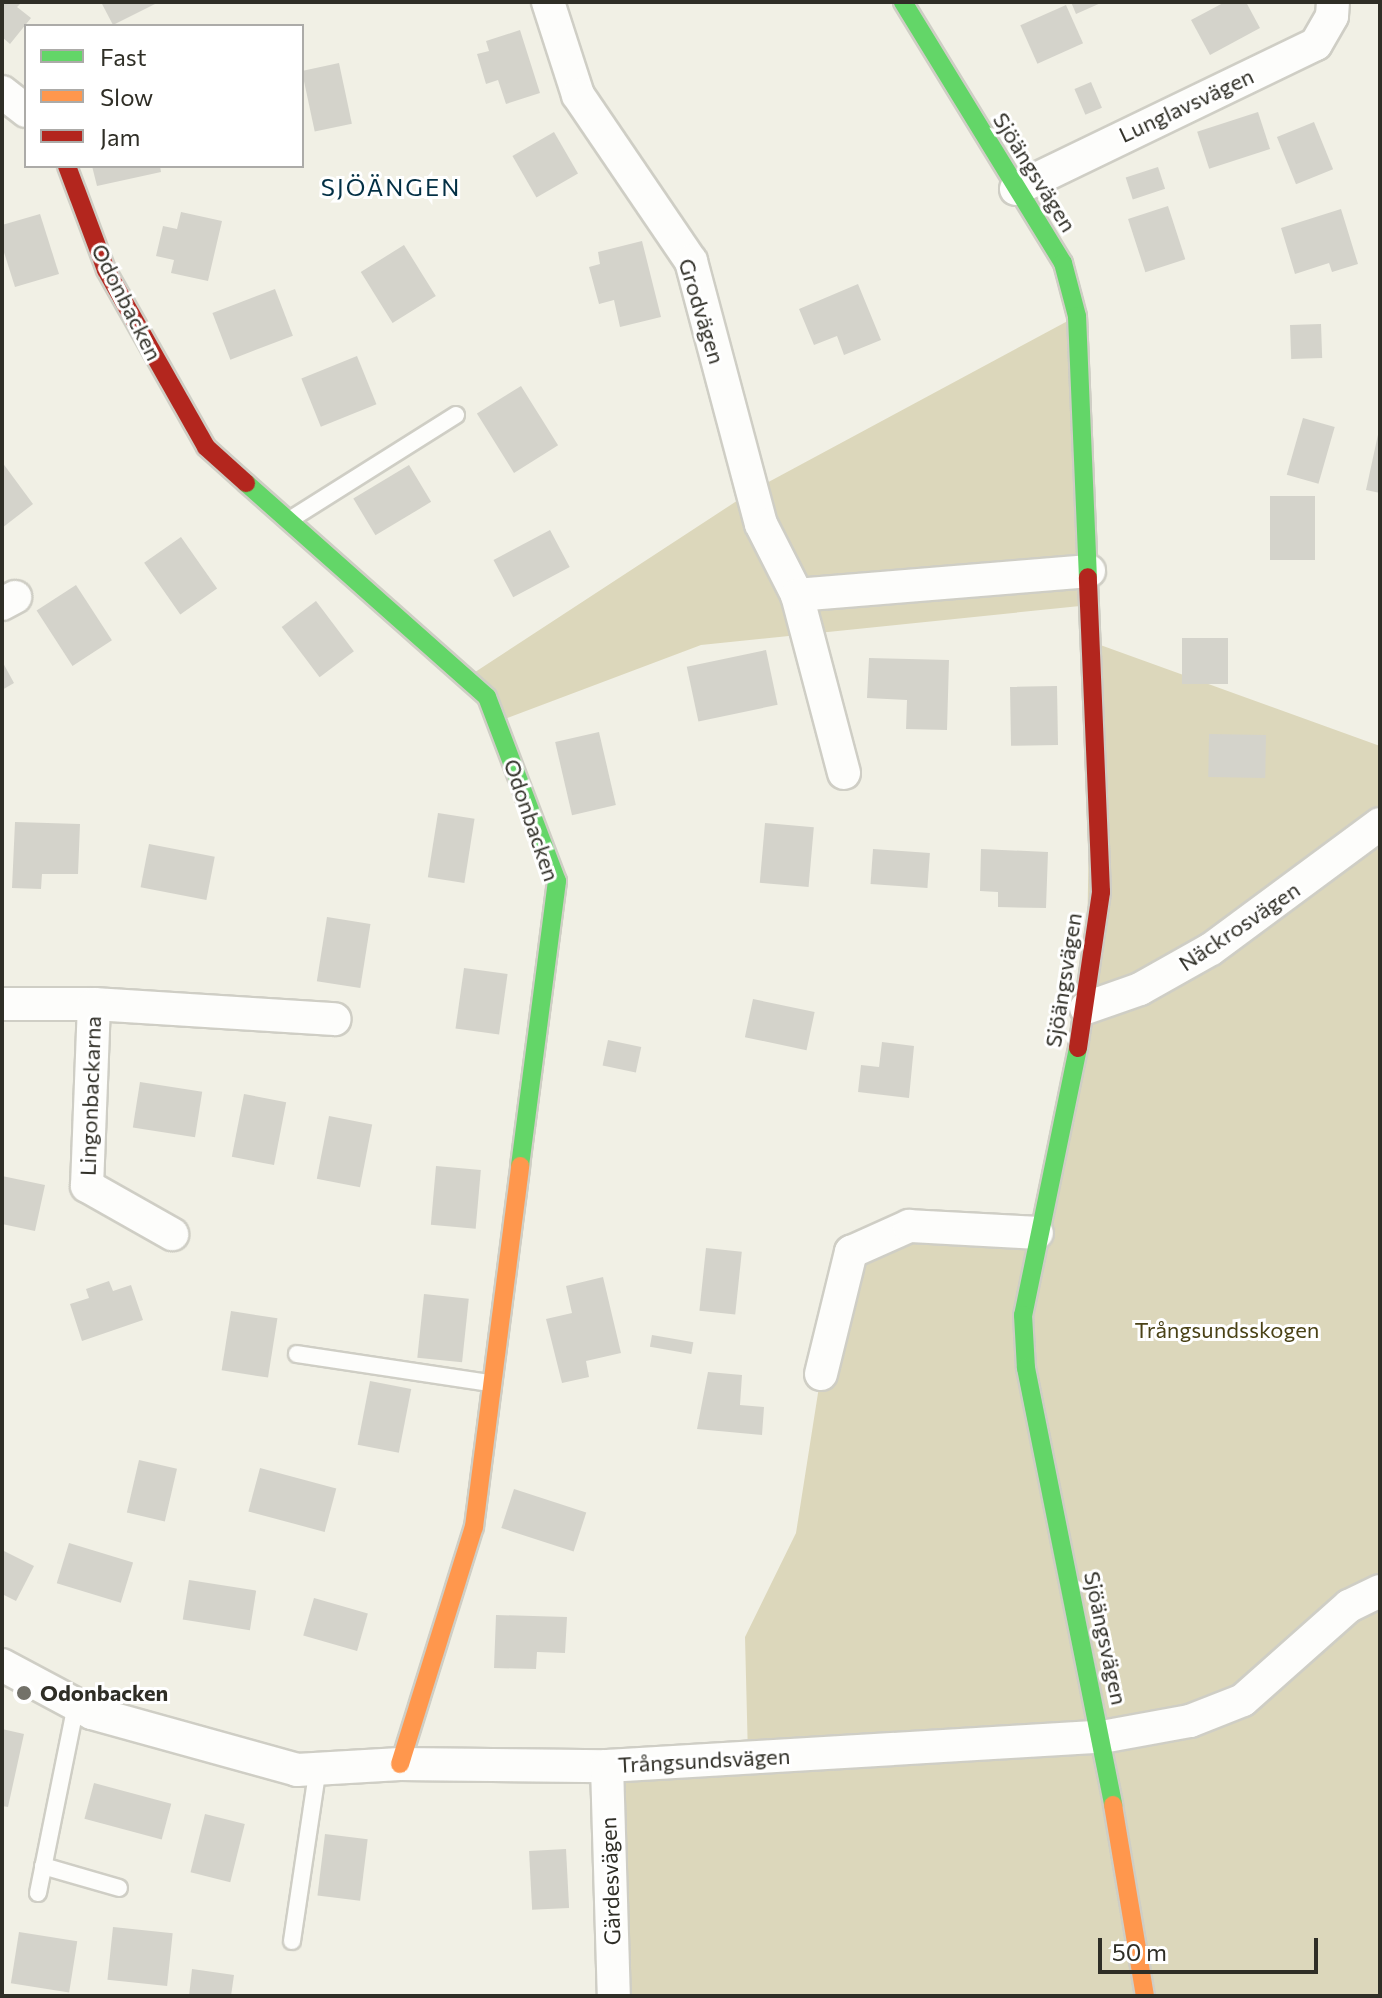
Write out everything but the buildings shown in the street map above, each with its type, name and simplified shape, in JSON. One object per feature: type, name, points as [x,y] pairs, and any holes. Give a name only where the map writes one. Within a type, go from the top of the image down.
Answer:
[{"type":"street","name":"Grodvägen","points":[[548,2],[578,95],[691,261],[761,524],[797,595],[844,773]]},
{"type":"street","name":"Sjöängsvägen","points":[[903,2],[1016,189],[1042,222],[1063,263],[1077,316],[1101,892],[1086,1008],[1037,1233],[1023,1315],[1026,1368],[1102,1737],[1145,1996]]},
{"type":"street","name":"Lunglavsvägen","points":[[1016,189],[1316,44],[1332,16],[1333,2]]},
{"type":"street","points":[[2,92],[24,109]]},
{"type":"street","name":"Odonbacken","points":[[68,168],[106,270],[206,447],[487,697],[557,881],[474,1527],[400,1764]]},
{"type":"street","points":[[797,595],[1089,571]]},
{"type":"street","name":"Näckrosvägen","points":[[1086,1008],[1140,989],[1211,949],[1380,824]]},
{"type":"street","name":"Lingonbackarna","points":[[2,1004],[94,1004],[335,1019]]},
{"type":"street","name":"Lingonbackarna","points":[[94,1004],[87,1186],[172,1234]]},
{"type":"street","points":[[821,1374],[851,1252],[909,1226],[1037,1233]]},
{"type":"street","name":"Trångsundsvägen","points":[[2,1665],[76,1704],[297,1770],[400,1764],[607,1766],[1102,1737],[1190,1721],[1243,1700],[1349,1606],[1380,1591]]},
{"type":"street","name":"Gärdesvägen","points":[[607,1766],[614,1996]]},
{"type":"lane","points":[[290,520],[456,415]]},
{"type":"lane","points":[[297,1354],[493,1383]]},
{"type":"lane","points":[[38,1893],[76,1704]]},
{"type":"lane","points":[[292,1941],[318,1768]]},
{"type":"lane","points":[[43,1866],[119,1888]]},
{"type":"green space","points":[[1077,316],[1090,605],[701,645],[497,722],[466,678],[752,491]]},
{"type":"green space","name":"Trångsundsskogen","points":[[1092,642],[1380,746],[1380,1996],[614,1996],[607,1766],[748,1757],[745,1637],[796,1533],[821,1374],[851,1252],[909,1226],[1037,1233],[1086,1008]]},
{"type":"traffic: fast","points":[[903,2],[1063,263],[1077,316],[1088,577]]},
{"type":"traffic: fast","points":[[246,483],[487,697],[557,881],[520,1166]]},
{"type":"traffic: fast","points":[[1078,1048],[1023,1315],[1026,1368],[1113,1805]]},
{"type":"traffic: slow","points":[[400,1764],[474,1527],[520,1166]]},
{"type":"traffic: slow","points":[[1113,1805],[1145,1996]]},
{"type":"traffic: jam","points":[[68,168],[106,270],[206,447],[246,483]]},
{"type":"traffic: jam","points":[[1078,1048],[1101,892],[1088,577]]},
{"type":"place","name":"Odonbacken","points":[[24,1693]]},
{"type":"district","name":"SJÖÄNGEN","points":[[391,187]]}]
